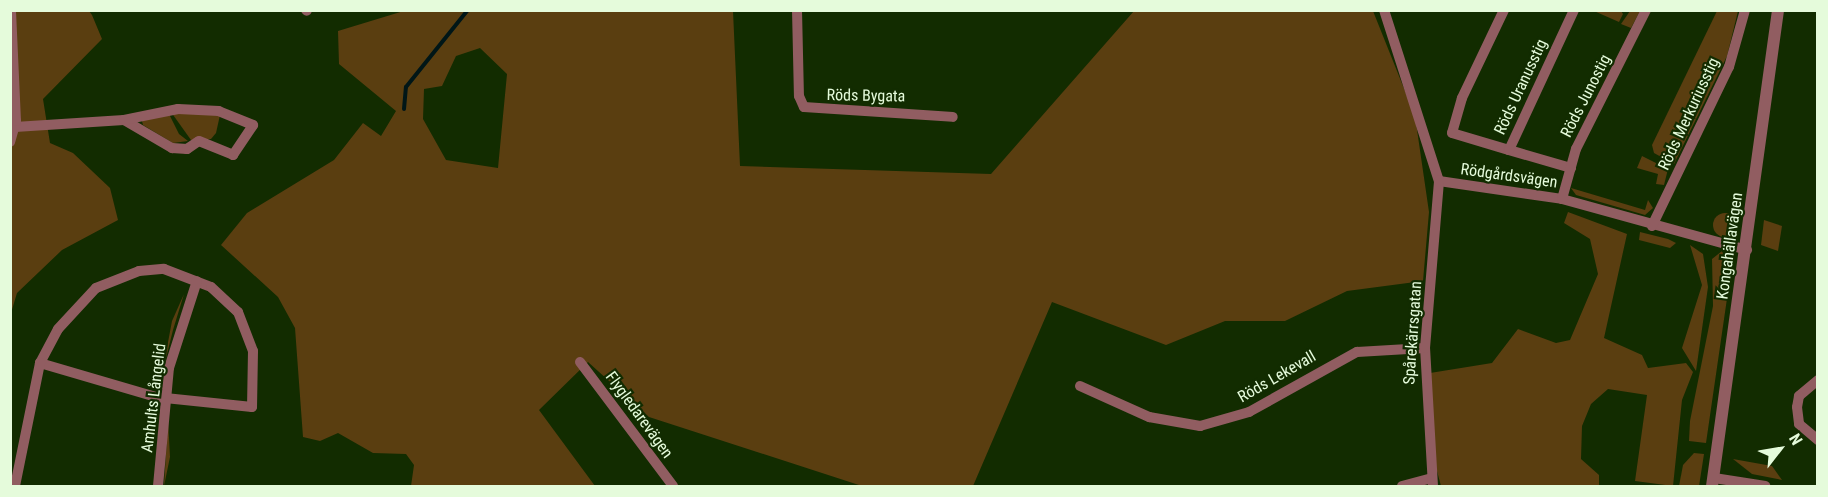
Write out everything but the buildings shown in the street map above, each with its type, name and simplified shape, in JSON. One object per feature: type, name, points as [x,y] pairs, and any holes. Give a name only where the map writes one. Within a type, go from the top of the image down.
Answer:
[{"type":"street","points":[[10,142],[15,127],[11,10]]},
{"type":"street","name":"Röds Bygata","points":[[797,10],[799,96],[804,107],[953,117]]},
{"type":"street","name":"Rödgårdsvägen","points":[[1384,10],[1439,181],[1562,199],[1652,226],[1747,250]]},
{"type":"street","points":[[1504,10],[1462,98],[1452,133],[1509,150]]},
{"type":"street","name":"Röds Uranusstig","points":[[1571,168],[1509,150],[1574,10]]},
{"type":"street","name":"Röds Junostig","points":[[1562,199],[1571,168],[1646,10]]},
{"type":"street","name":"Röds Merkuriusstig","points":[[1652,226],[1728,68],[1745,10]]},
{"type":"street","name":"Kongahällavägen","points":[[1713,482],[1747,250],[1778,10]]},
{"type":"street","points":[[15,127],[124,120],[132,115],[188,110],[219,111],[253,125],[233,156],[199,141],[172,148],[124,120]]},
{"type":"street","name":"Spårekärrsgatan","points":[[1432,482],[1425,348],[1439,181]]},
{"type":"street","points":[[15,486],[40,363],[58,329],[96,288],[146,269],[186,276],[224,295],[246,324],[253,351],[252,407],[161,398],[40,363]]},
{"type":"street","name":"Amhults Långelid","points":[[158,486],[161,398],[176,336],[197,281]]},
{"type":"street","name":"Röds Lekevall","points":[[1080,386],[1149,417],[1200,426],[1249,412],[1357,352],[1425,348]]},
{"type":"street","name":"Flygledarevägen","points":[[580,362],[673,486]]},
{"type":"street","points":[[1818,380],[1798,396],[1797,407],[1799,424],[1818,440]]},
{"type":"street","points":[[1402,486],[1432,482]]},
{"type":"street","points":[[1713,482],[1765,486]]},
{"type":"shaded area","points":[[407,10],[733,11],[740,166],[991,174],[1134,11],[1373,11],[1415,116],[1429,212],[1423,281],[1347,291],[1285,321],[1225,321],[1166,345],[1052,302],[973,486],[862,486],[649,417],[588,362],[539,410],[595,486],[411,486],[414,465],[406,454],[373,453],[338,433],[320,441],[303,437],[295,328],[278,297],[221,245],[247,213],[334,160],[363,123],[381,136],[396,111],[339,64],[338,31]],"holes":[[[480,48],[507,74],[498,168],[446,160],[423,119],[424,89],[442,86],[456,56]]]},
{"type":"shaded area","points":[[11,11],[89,11],[92,15],[102,39],[43,99],[50,143],[73,153],[110,188],[118,220],[62,250],[17,293],[11,313]]},
{"type":"shaded area","points":[[1594,11],[1621,11],[1623,14],[1619,22]]},
{"type":"shaded area","points":[[1630,11],[1640,11],[1631,28],[1621,24]]},
{"type":"shaded area","points":[[1717,11],[1738,11],[1727,56],[1674,164],[1654,153],[1652,145]]},
{"type":"shaded area","points":[[168,112],[179,134],[188,141],[173,143],[143,125],[141,117]]},
{"type":"shaded area","points":[[171,112],[220,115],[216,133],[211,139],[191,140]]},
{"type":"shaded area","points":[[1642,156],[1668,169],[1664,185],[1656,184],[1658,174],[1637,168]]},
{"type":"shaded area","points":[[1571,188],[1645,210],[1648,200],[1653,208],[1645,215],[1576,195]]},
{"type":"shaded area","points":[[1568,212],[1627,234],[1604,338],[1642,355],[1648,368],[1686,363],[1693,372],[1682,400],[1673,486],[1635,481],[1647,395],[1608,389],[1591,404],[1582,426],[1581,459],[1599,475],[1599,486],[1441,486],[1433,456],[1430,373],[1492,363],[1518,329],[1556,343],[1570,340],[1598,274],[1590,239],[1564,223]]},
{"type":"shaded area","points":[[1725,213],[1733,217],[1737,225],[1733,233],[1725,237],[1717,233],[1713,225],[1717,217]]},
{"type":"shaded area","points":[[1764,220],[1782,226],[1778,251],[1761,245]]},
{"type":"shaded area","points":[[1640,232],[1676,243],[1670,248],[1639,240]]},
{"type":"shaded area","points":[[1690,245],[1703,254],[1708,287],[1696,371],[1682,348],[1702,285]]},
{"type":"shaded area","points":[[1722,251],[1731,271],[1706,443],[1689,441],[1690,421],[1713,306],[1712,259]]},
{"type":"shaded area","points":[[184,294],[173,330],[162,374],[172,321]]},
{"type":"shaded area","points":[[168,419],[170,457],[164,486],[167,438]]},
{"type":"shaded area","points":[[1694,453],[1704,454],[1699,486],[1679,486],[1683,465]]},
{"type":"shaded area","points":[[1733,459],[1772,466],[1782,480],[1752,474]]},
{"type":"waterway","points":[[404,109],[406,87],[468,10]]}]
